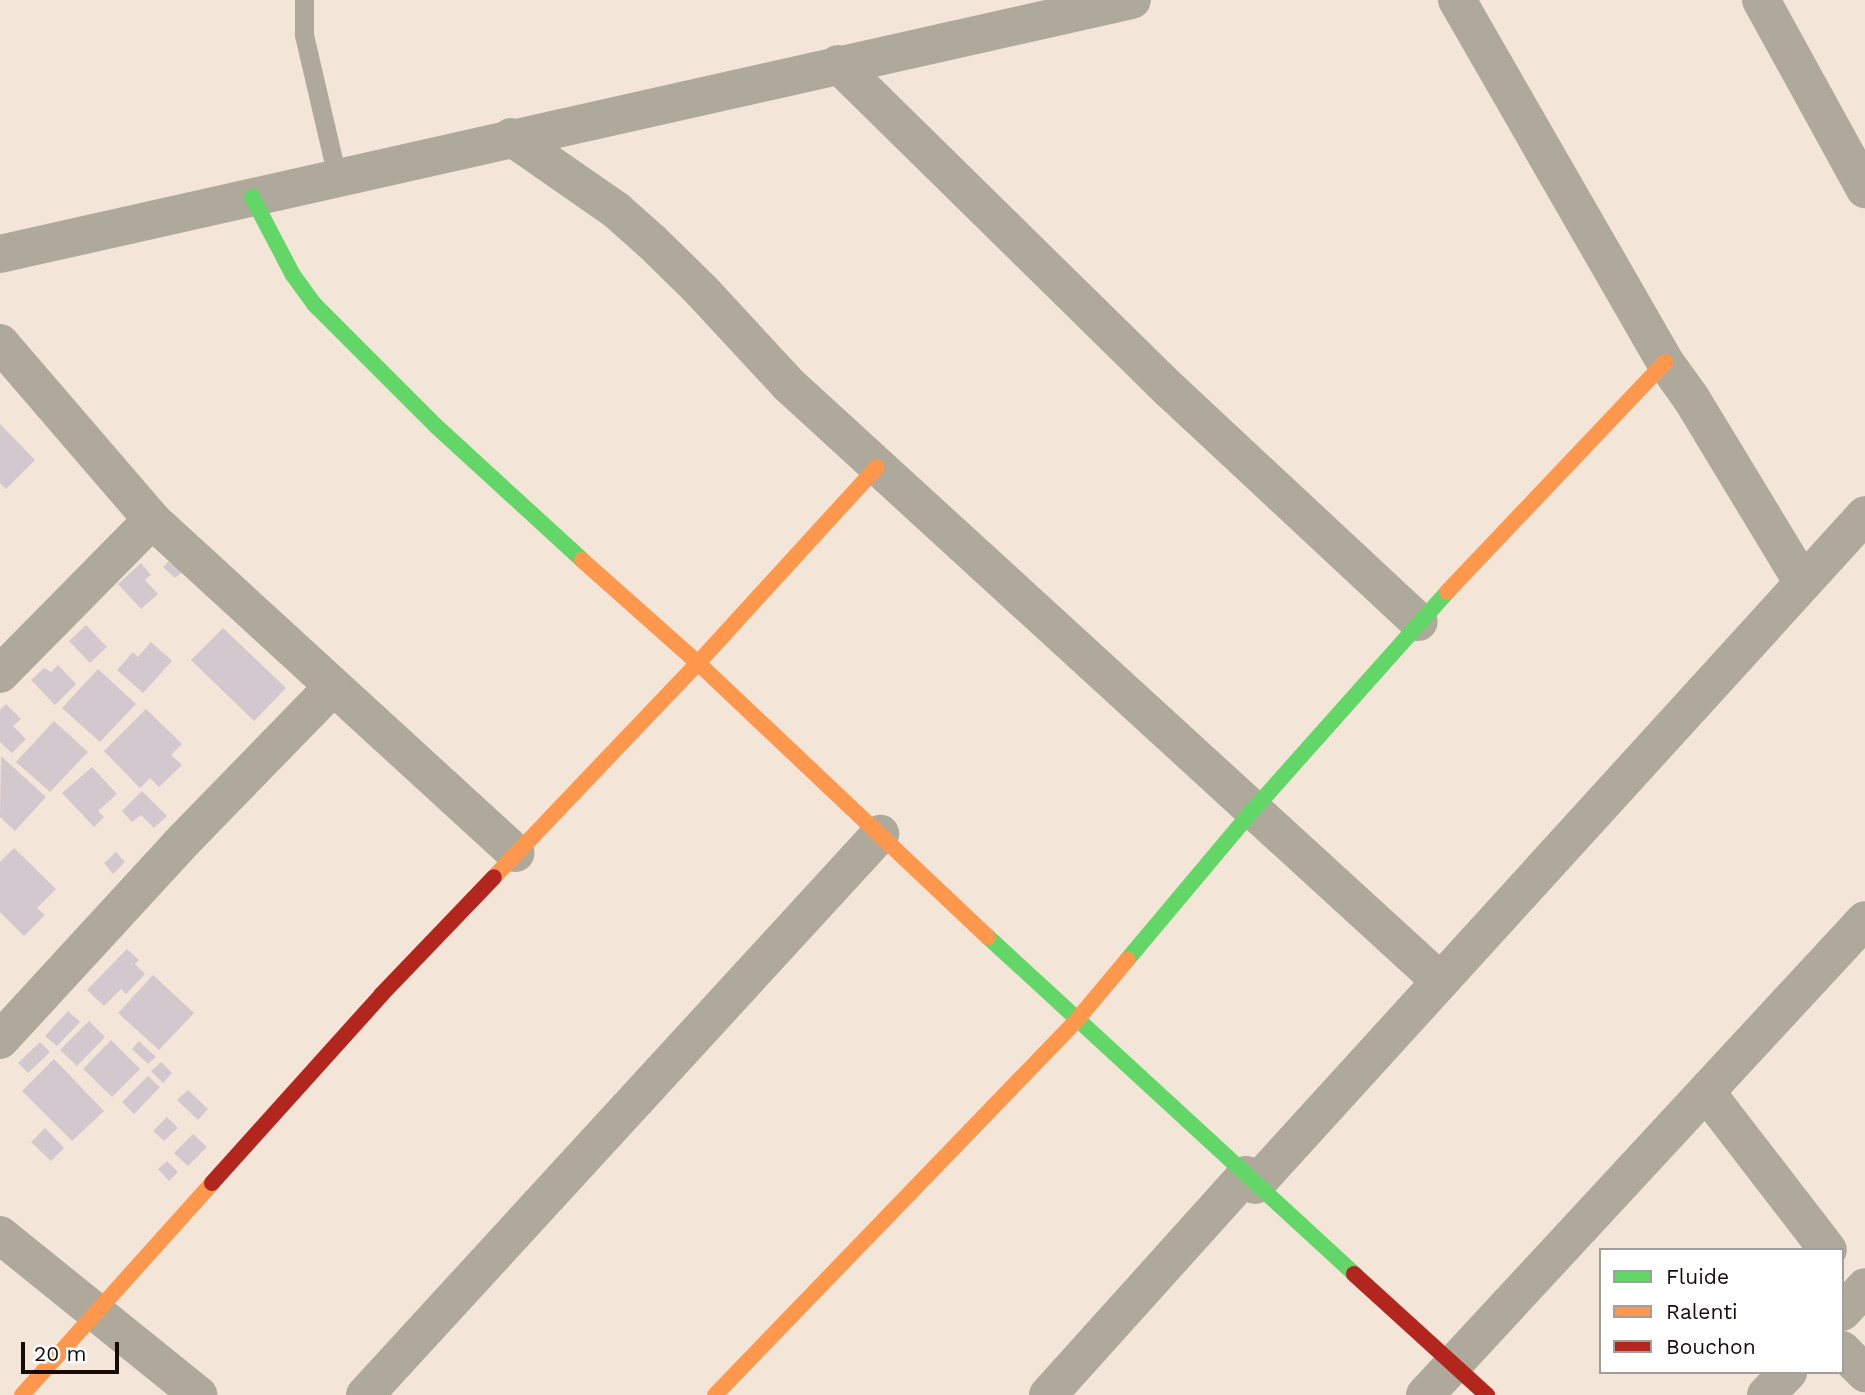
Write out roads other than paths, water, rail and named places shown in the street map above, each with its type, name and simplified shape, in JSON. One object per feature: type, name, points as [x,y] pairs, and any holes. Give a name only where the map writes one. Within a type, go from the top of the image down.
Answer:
[{"type":"street","points":[[0,254],[511,137],[1132,0]]},
{"type":"street","points":[[1457,0],[1665,362],[1691,398],[1803,583]]},
{"type":"street","points":[[1761,0],[1865,189]]},
{"type":"street","points":[[838,64],[1170,390],[1419,622]]},
{"type":"street","points":[[511,137],[616,210],[652,242],[701,290],[789,385],[1439,980]]},
{"type":"street","points":[[252,197],[293,275],[314,304],[526,512],[698,663],[1076,1021],[1487,1395]]},
{"type":"street","points":[[0,343],[152,520],[515,853]]},
{"type":"street","points":[[715,1395],[1076,1021],[1253,810],[1419,622],[1665,362]]},
{"type":"street","points":[[22,1395],[93,1312],[515,853],[698,663],[877,467]]},
{"type":"street","points":[[1048,1395],[1439,980],[1865,515]]},
{"type":"street","points":[[0,674],[152,520]]},
{"type":"street","points":[[0,1040],[176,849],[333,687]]},
{"type":"street","points":[[365,1395],[880,834]]},
{"type":"street","points":[[1424,1395],[1865,920]]},
{"type":"street","points":[[1707,1093],[1826,1248]]},
{"type":"street","points":[[0,1235],[198,1395]]},
{"type":"street","points":[[1844,1352],[1865,1373]]},
{"type":"street","points":[[1766,1395],[1785,1374]]},
{"type":"lane","points":[[304,0],[304,35],[337,177]]}]
